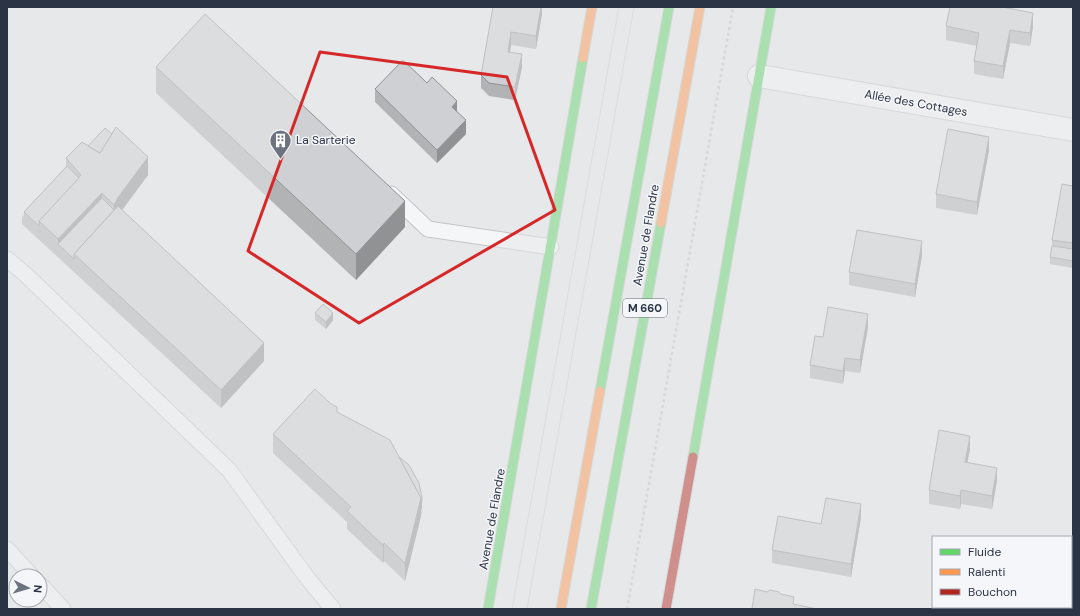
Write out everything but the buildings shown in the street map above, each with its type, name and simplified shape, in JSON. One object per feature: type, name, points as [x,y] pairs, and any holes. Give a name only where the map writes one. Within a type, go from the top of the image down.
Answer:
[{"type":"street","name":"Avenue de Flandre","points":[[488,609],[592,7]]},
{"type":"street","name":"Avenue de Flandre","points":[[561,609],[669,7]]},
{"type":"street","name":"Avenue de Flandre","points":[[591,609],[700,7]]},
{"type":"street","points":[[666,609],[771,7]]},
{"type":"street","name":"Allée des Cottages","points":[[759,76],[1073,130]]},
{"type":"lane","points":[[382,186],[428,229],[551,247]]},
{"type":"lane","points":[[7,259],[25,274],[229,470],[308,579],[333,609]]},
{"type":"lane","points":[[7,548],[25,568]]},
{"type":"lane","points":[[48,593],[63,609]]},
{"type":"path","points":[[627,609],[733,7]]},
{"type":"highlighted area","points":[[320,52],[507,77],[555,210],[359,323],[248,251]]},
{"type":"tram line","points":[[512,609],[619,7]]},
{"type":"tram line","points":[[527,609],[634,7]]},
{"type":"traffic: fast","points":[[600,391],[669,7]]},
{"type":"traffic: fast","points":[[693,457],[771,7]]},
{"type":"traffic: fast","points":[[488,609],[583,58]]},
{"type":"traffic: fast","points":[[591,609],[661,223]]},
{"type":"traffic: slow","points":[[583,58],[592,7]]},
{"type":"traffic: slow","points":[[661,223],[700,7]]},
{"type":"traffic: slow","points":[[561,609],[600,391]]},
{"type":"traffic: jam","points":[[666,609],[693,457]]},
{"type":"place","name":"La Sarterie","points":[[280,160]]}]
